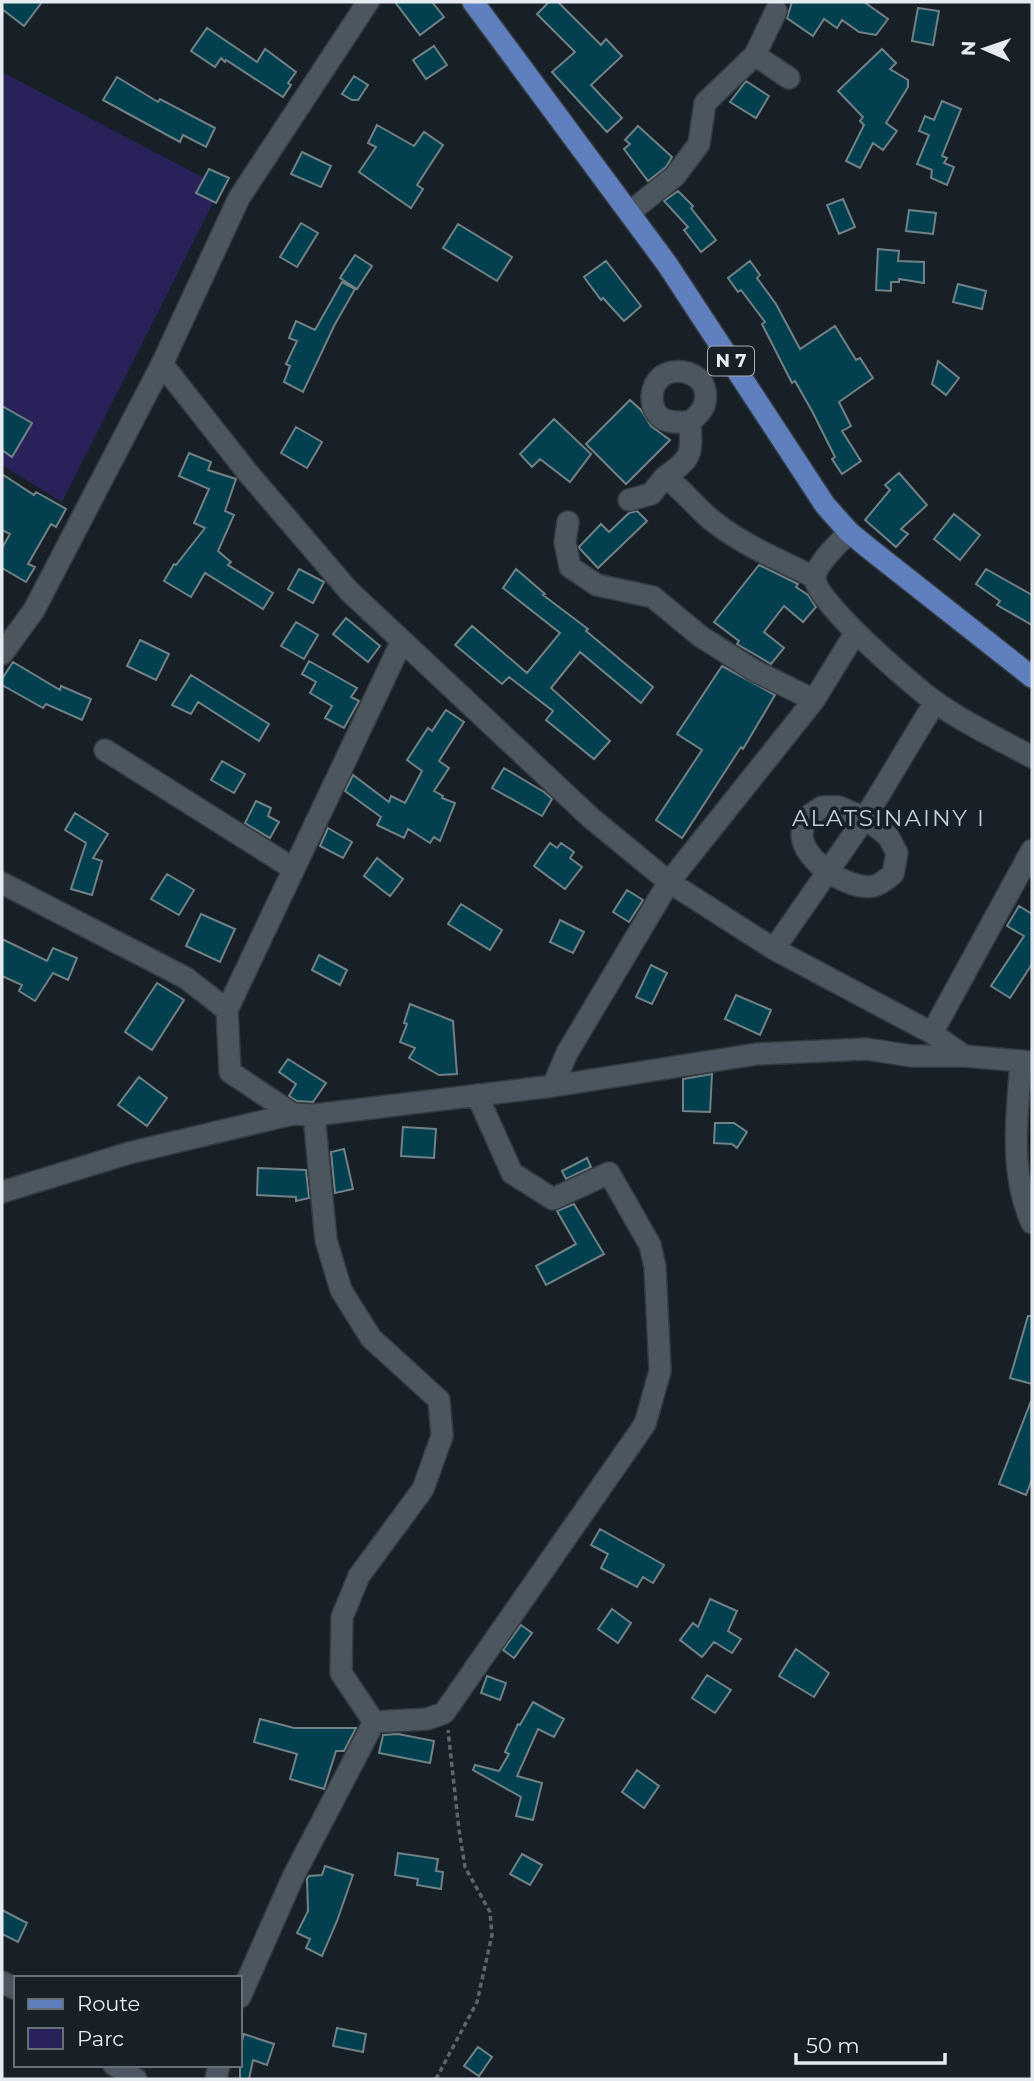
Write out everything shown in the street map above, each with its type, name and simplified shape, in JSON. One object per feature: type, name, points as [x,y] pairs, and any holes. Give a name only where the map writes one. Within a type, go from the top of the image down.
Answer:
[{"type":"main road","name":"N 7","points":[[473,2],[667,264],[825,505],[849,532],[1032,677]]},
{"type":"street","points":[[2,654],[34,610],[162,364],[239,198],[368,2]]},
{"type":"street","points":[[630,212],[675,176],[699,144],[705,103],[755,55],[776,11]]},
{"type":"street","points":[[755,55],[789,78]]},
{"type":"street","points":[[162,364],[248,473],[349,591],[591,818],[669,882],[774,949],[932,1033],[964,1056]]},
{"type":"street","points":[[629,500],[651,494],[665,477],[682,466],[691,453],[690,422]]},
{"type":"street","points":[[665,477],[711,520],[752,549],[814,577]]},
{"type":"street","points":[[568,522],[565,542],[570,567],[597,585],[653,597],[700,636],[755,671],[814,700]]},
{"type":"street","points":[[849,532],[817,568],[814,577],[819,592],[856,632],[934,702],[1032,757]]},
{"type":"street","points":[[553,1086],[567,1053],[669,882],[814,700],[856,632]]},
{"type":"street","points":[[374,1722],[341,1673],[342,1617],[359,1576],[423,1489],[442,1436],[439,1400],[371,1338],[341,1290],[326,1240],[303,1115],[229,1072],[227,1010],[402,641]]},
{"type":"street","points":[[774,949],[865,818],[934,702]]},
{"type":"street","points":[[105,750],[294,869]]},
{"type":"street","points":[[822,807],[839,807],[865,818],[888,836],[897,853],[893,874],[876,886],[856,885],[828,873],[808,852],[802,835],[806,818],[822,807]]},
{"type":"street","points":[[932,1033],[1032,850]]},
{"type":"street","points":[[2,883],[186,978],[227,1010]]},
{"type":"street","points":[[2,1192],[129,1153],[303,1115],[553,1086],[757,1054],[866,1049],[912,1056],[964,1056],[1026,1062],[1016,1147],[1024,1205],[1032,1223]]},
{"type":"street","points":[[374,1722],[427,1719],[444,1713],[645,1424],[660,1371],[655,1267],[650,1245],[609,1173],[552,1199],[512,1173],[477,1096]]},
{"type":"street","points":[[242,1992],[293,1877],[374,1722]]},
{"type":"street","points":[[117,2067],[136,2079]]},
{"type":"path","points":[[427,1719],[446,1725],[450,1735],[465,1867],[490,1912],[492,1935],[477,2002],[436,2079]]},
{"type":"green space","points":[[2,72],[221,187],[62,502],[2,465]]},
{"type":"building","points":[[2,2],[42,2],[24,26],[2,9]]},
{"type":"building","points":[[395,2],[432,2],[444,17],[420,35]]},
{"type":"building","points":[[549,2],[558,2],[601,45],[606,39],[622,56],[591,85],[622,118],[607,132],[552,72],[575,52],[537,14]]},
{"type":"building","points":[[792,2],[864,2],[888,19],[876,35],[859,32],[842,20],[837,28],[824,19],[813,36],[787,18]]},
{"type":"building","points":[[918,8],[939,11],[933,45],[912,41]]},
{"type":"building","points":[[207,28],[257,62],[265,49],[296,72],[283,97],[226,60],[225,62],[221,58],[215,67],[191,51]]},
{"type":"building","points":[[434,46],[447,65],[426,79],[413,60]]},
{"type":"building","points":[[882,49],[896,63],[890,69],[908,80],[908,87],[886,123],[897,131],[883,150],[873,143],[860,168],[846,161],[864,125],[860,121],[863,117],[838,91]]},
{"type":"building","points":[[354,76],[368,85],[358,100],[352,100],[342,94]]},
{"type":"building","points":[[117,77],[158,102],[160,99],[215,128],[206,147],[183,135],[180,142],[103,100]]},
{"type":"building","points":[[746,81],[769,96],[756,118],[730,102]]},
{"type":"building","points":[[942,101],[961,109],[942,156],[947,158],[944,163],[954,167],[947,185],[931,178],[932,170],[917,164],[929,135],[919,131],[925,116],[934,120]]},
{"type":"building","points":[[377,125],[414,146],[424,132],[443,145],[417,185],[423,189],[411,208],[359,172],[376,147],[368,143]]},
{"type":"building","points":[[638,126],[672,157],[666,167],[648,181],[624,149],[630,144],[625,140]]},
{"type":"building","points":[[302,152],[331,166],[321,187],[291,174]]},
{"type":"building","points":[[209,169],[229,178],[216,203],[196,193]]},
{"type":"building","points":[[678,191],[693,206],[691,208],[716,240],[701,252],[684,230],[688,227],[664,201]]},
{"type":"building","points":[[843,199],[855,227],[839,234],[827,205]]},
{"type":"building","points":[[909,210],[936,213],[933,234],[906,231]]},
{"type":"building","points":[[301,223],[318,233],[297,267],[280,257]]},
{"type":"building","points":[[458,224],[512,257],[497,281],[443,248]]},
{"type":"building","points":[[878,249],[899,251],[898,261],[924,262],[924,283],[899,279],[899,282],[891,282],[891,291],[876,290]]},
{"type":"building","points":[[355,255],[372,266],[357,289],[340,278]]},
{"type":"building","points":[[606,261],[641,306],[624,321],[603,298],[601,300],[584,277]]},
{"type":"building","points":[[750,261],[760,275],[757,278],[776,304],[800,349],[835,326],[856,360],[860,358],[873,378],[839,402],[851,426],[842,431],[861,461],[842,474],[832,459],[835,457],[812,411],[795,381],[792,383],[762,324],[765,322],[741,290],[738,292],[728,278]]},
{"type":"building","points":[[342,282],[355,289],[303,392],[284,382],[290,366],[286,364],[297,341],[289,338],[296,321],[315,330]]},
{"type":"building","points":[[958,284],[986,291],[982,309],[953,302]]},
{"type":"building","points":[[938,361],[959,378],[946,395],[932,384]]},
{"type":"building","points":[[630,400],[641,410],[651,426],[670,440],[626,484],[586,444]]},
{"type":"building","points":[[2,406],[32,423],[12,457],[2,450]]},
{"type":"building","points":[[554,419],[591,454],[570,482],[540,459],[532,467],[520,454]]},
{"type":"building","points":[[296,427],[322,442],[307,468],[281,453]]},
{"type":"building","points":[[189,453],[211,462],[208,470],[236,479],[225,511],[234,515],[218,551],[231,562],[228,565],[273,593],[263,609],[205,573],[191,597],[164,581],[174,564],[176,565],[205,528],[194,523],[209,489],[179,476]]},
{"type":"building","points":[[899,473],[927,505],[901,529],[908,534],[896,547],[865,520],[890,490],[885,485]]},
{"type":"building","points":[[2,474],[34,495],[36,492],[66,509],[56,527],[51,524],[28,564],[35,567],[26,582],[2,568],[2,548],[10,534],[2,530]]},
{"type":"building","points":[[637,511],[647,521],[598,568],[579,547],[601,524],[609,532],[629,513]]},
{"type":"building","points":[[954,514],[980,535],[960,560],[934,539]]},
{"type":"building","points":[[759,565],[798,584],[796,587],[808,595],[816,607],[803,622],[784,606],[764,632],[784,648],[771,664],[737,644],[739,641],[714,622]]},
{"type":"building","points":[[299,569],[324,582],[313,603],[288,589]]},
{"type":"building","points":[[516,569],[653,687],[641,703],[580,652],[551,688],[610,741],[594,759],[546,720],[553,711],[509,677],[502,684],[455,645],[472,626],[527,673],[560,633],[503,588]]},
{"type":"building","points":[[986,569],[1032,595],[1032,625],[997,605],[1000,601],[976,584]]},
{"type":"building","points":[[346,618],[380,646],[368,662],[333,634]]},
{"type":"building","points":[[296,622],[318,635],[304,659],[281,646]]},
{"type":"building","points":[[140,640],[169,654],[156,680],[127,666]]},
{"type":"building","points":[[309,661],[357,688],[351,697],[359,701],[344,728],[325,718],[332,706],[310,693],[316,682],[302,674]]},
{"type":"building","points":[[13,662],[60,690],[61,686],[91,699],[82,720],[46,704],[43,708],[2,685],[2,679]]},
{"type":"building","points":[[722,666],[775,695],[743,749],[741,747],[682,838],[656,820],[702,750],[677,734]]},
{"type":"building","points":[[191,675],[269,724],[259,741],[198,702],[191,714],[172,705]]},
{"type":"building","points":[[446,710],[464,722],[439,761],[449,768],[434,791],[443,796],[442,798],[455,803],[440,841],[434,837],[430,843],[408,829],[404,838],[377,825],[381,817],[345,791],[353,775],[389,802],[391,796],[405,803],[422,771],[407,760],[428,728],[432,731]]},
{"type":"building","points":[[222,761],[245,774],[234,793],[211,780]]},
{"type":"building","points":[[504,768],[552,799],[542,816],[492,788]]},
{"type":"building","points":[[256,801],[271,808],[268,816],[279,822],[270,838],[245,823]]},
{"type":"building","points":[[75,813],[108,834],[93,858],[102,861],[92,895],[71,889],[86,843],[65,830]]},
{"type":"building","points":[[328,828],[352,842],[343,858],[320,846]]},
{"type":"building","points":[[550,843],[557,848],[561,843],[574,852],[570,858],[582,867],[565,889],[534,866]]},
{"type":"building","points":[[377,858],[403,879],[390,896],[364,876]]},
{"type":"building","points":[[167,874],[194,890],[179,915],[151,899]]},
{"type":"building","points":[[627,890],[643,900],[629,922],[613,912]]},
{"type":"building","points":[[461,904],[502,930],[490,950],[448,924]]},
{"type":"building","points":[[1019,906],[1032,914],[1032,964],[1010,998],[991,986],[1024,936],[1007,926]]},
{"type":"building","points":[[201,914],[235,929],[220,962],[186,946]]},
{"type":"building","points":[[560,920],[584,932],[573,953],[550,942]]},
{"type":"building","points":[[2,939],[47,961],[53,948],[77,958],[68,980],[53,973],[35,1001],[19,991],[22,985],[2,976]]},
{"type":"building","points":[[319,955],[347,970],[340,985],[312,970]]},
{"type":"building","points":[[651,965],[667,973],[652,1004],[636,997]]},
{"type":"building","points":[[157,983],[184,1000],[152,1050],[125,1032]]},
{"type":"building","points":[[736,995],[771,1010],[760,1035],[725,1019]]},
{"type":"building","points":[[410,1004],[453,1021],[457,1074],[439,1075],[409,1058],[415,1048],[400,1042],[407,1024],[404,1023]]},
{"type":"building","points":[[288,1059],[326,1083],[313,1102],[297,1101],[289,1096],[296,1084],[279,1072]]},
{"type":"building","points":[[712,1074],[710,1112],[683,1111],[683,1079]]},
{"type":"building","points":[[139,1077],[167,1098],[147,1126],[118,1105]]},
{"type":"building","points":[[715,1123],[734,1123],[747,1132],[737,1148],[732,1144],[714,1143]]},
{"type":"building","points":[[403,1127],[436,1129],[434,1158],[401,1156]]},
{"type":"building","points":[[344,1149],[353,1189],[335,1193],[331,1152]]},
{"type":"building","points":[[587,1158],[591,1167],[566,1179],[562,1171]]},
{"type":"building","points":[[258,1168],[306,1170],[309,1198],[296,1201],[296,1197],[257,1195]]},
{"type":"building","points":[[574,1204],[604,1254],[546,1285],[536,1266],[576,1244],[557,1211]]},
{"type":"building","points":[[1028,1316],[1032,1316],[1032,1384],[1010,1378]]},
{"type":"building","points":[[1031,1401],[1032,1479],[1026,1495],[999,1484]]},
{"type":"building","points":[[600,1529],[664,1565],[653,1583],[643,1577],[637,1587],[601,1568],[608,1554],[591,1545]]},
{"type":"building","points":[[710,1599],[737,1611],[728,1631],[741,1639],[732,1653],[714,1642],[702,1657],[680,1640],[693,1623],[698,1627]]},
{"type":"building","points":[[612,1609],[631,1623],[618,1643],[598,1629]]},
{"type":"building","points":[[521,1625],[532,1633],[514,1658],[503,1650]]},
{"type":"building","points":[[796,1649],[829,1673],[814,1697],[779,1676]]},
{"type":"building","points":[[707,1675],[731,1690],[715,1713],[692,1698]]},
{"type":"building","points":[[487,1676],[506,1683],[500,1700],[481,1693]]},
{"type":"building","points":[[533,1702],[564,1719],[554,1737],[538,1729],[517,1776],[542,1783],[533,1820],[516,1816],[521,1797],[473,1770],[475,1765],[499,1771],[509,1754],[505,1752],[518,1724],[520,1725]]},
{"type":"building","points":[[260,1719],[294,1728],[356,1728],[344,1751],[336,1751],[324,1789],[290,1779],[297,1754],[254,1742]]},
{"type":"building","points":[[398,1734],[434,1741],[430,1763],[379,1753],[383,1735]]},
{"type":"building","points":[[637,1770],[659,1786],[644,1808],[622,1792]]},
{"type":"building","points":[[398,1853],[438,1859],[436,1871],[443,1872],[441,1889],[417,1885],[418,1879],[395,1875]]},
{"type":"building","points":[[522,1854],[542,1865],[530,1885],[510,1874]]},
{"type":"building","points":[[325,1866],[353,1875],[322,1956],[306,1948],[310,1939],[297,1933],[308,1911],[307,1879],[309,1876],[322,1875]]},
{"type":"building","points":[[2,1910],[27,1923],[18,1942],[2,1934]]},
{"type":"building","points":[[337,2028],[366,2034],[363,2052],[333,2046]]},
{"type":"building","points":[[244,2034],[274,2044],[267,2065],[253,2060],[249,2079],[240,2079]]},
{"type":"building","points":[[478,2047],[492,2057],[479,2076],[464,2066]]},
{"type":"district","name":"ALATSINAINY I","points":[[889,818]]}]
